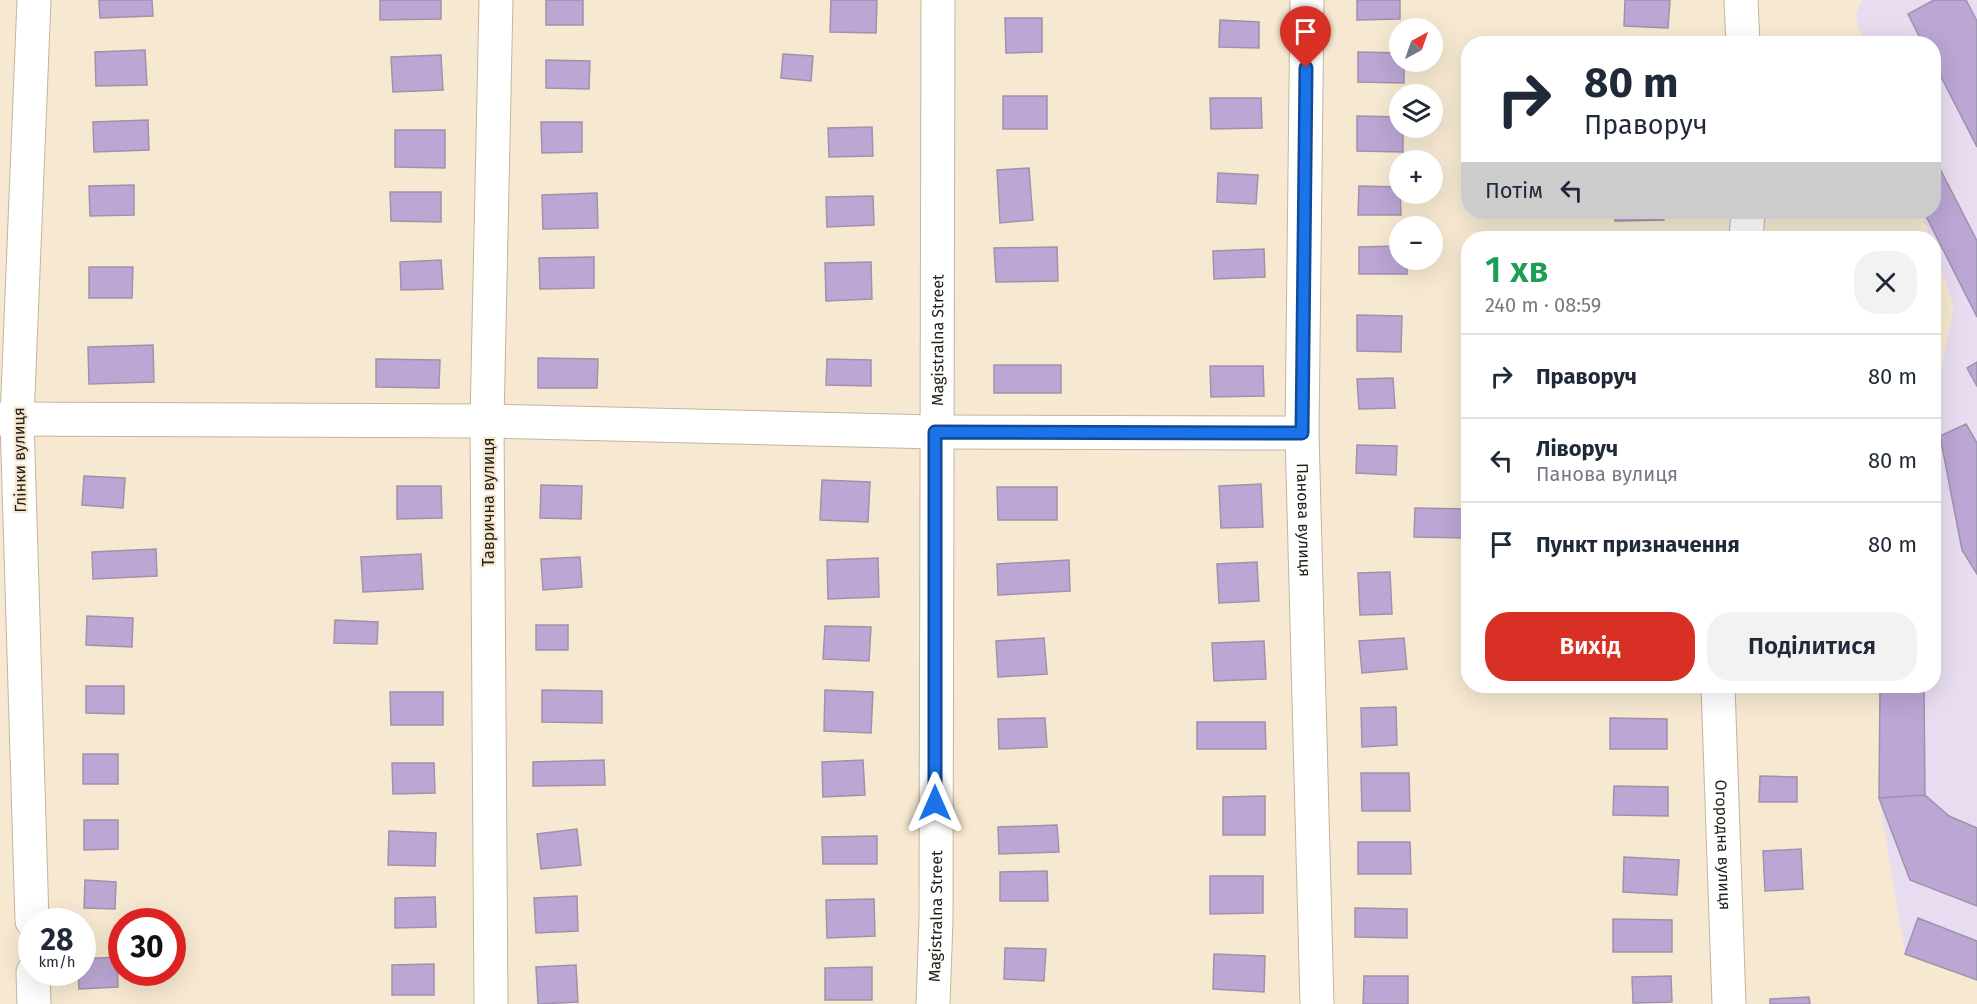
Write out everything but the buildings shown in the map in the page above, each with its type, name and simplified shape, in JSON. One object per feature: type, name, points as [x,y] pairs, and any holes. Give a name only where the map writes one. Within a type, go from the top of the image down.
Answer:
[{"type":"street","name":"Глінки вулиця","points":[[31,908],[9,419],[34,0]]},
{"type":"street","name":"Таврична вулиця","points":[[490,1004],[487,421],[496,0]]},
{"type":"street","name":"Magistralna Street","points":[[933,1004],[936,920],[935,432],[938,0]]},
{"type":"street","name":"Панова вулиця","points":[[1307,0],[1302,433],[1317,1004]]},
{"type":"street","points":[[1741,0],[1743,36]]},
{"type":"street","points":[[9,419],[487,421],[935,432],[1302,433]]},
{"type":"street","name":"Огородна вулиця","points":[[1718,693],[1729,1004]]},
{"type":"street","points":[[33,986],[34,1004]]},
{"type":"shaded area","points":[[1863,0],[1977,0],[1977,980],[1905,954],[1879,798],[1880,693],[1941,693],[1941,370],[1954,307],[1941,268],[1941,231],[1928,231],[1923,219],[1941,219],[1941,36],[1862,36],[1855,15]]},
{"type":"route","points":[[935,803],[935,432],[1302,433],[1306,68]]}]
